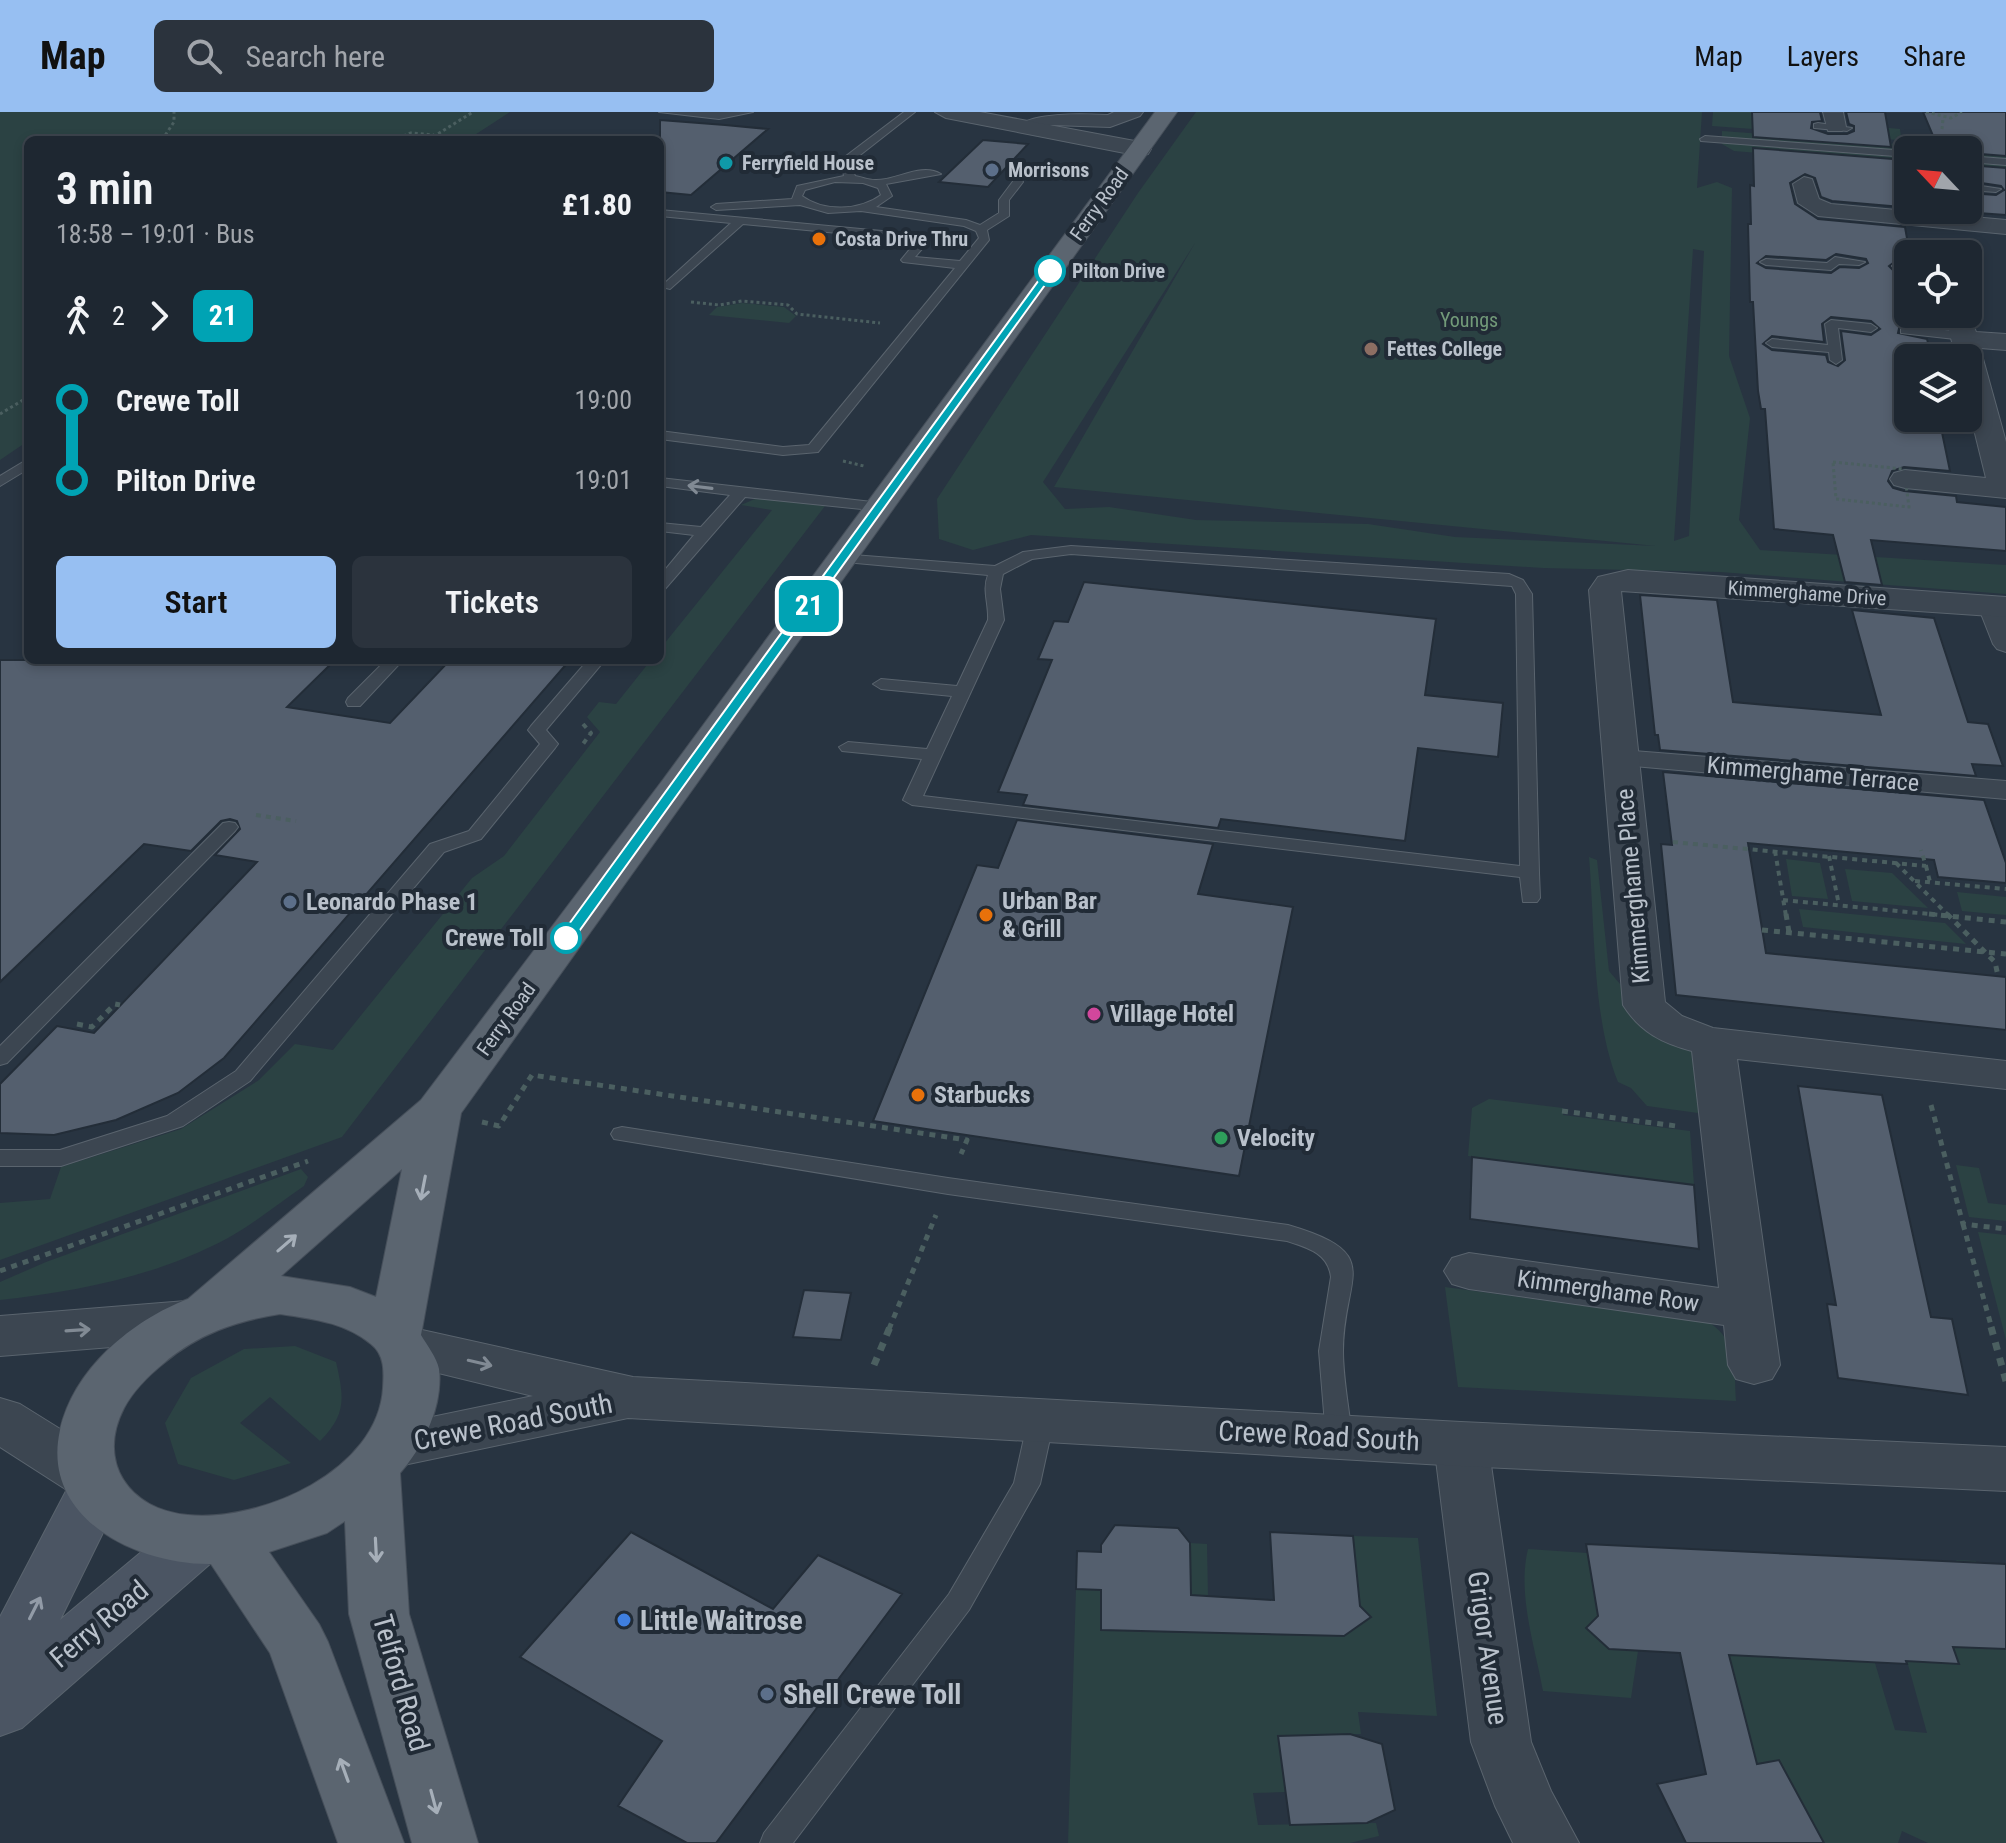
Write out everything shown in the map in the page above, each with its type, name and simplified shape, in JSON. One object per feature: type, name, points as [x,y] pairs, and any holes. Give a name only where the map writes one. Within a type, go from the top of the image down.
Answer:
[{"type":"main road","name":"Ferry Road","points":[[196,1317],[438,1111],[905,474],[1149,124]]},
{"type":"main road","name":"Ferry Road","points":[[399,1341],[438,1111]]},
{"type":"main road","points":[[280,1295],[315,1297],[347,1304],[374,1317],[399,1341],[411,1369],[413,1394],[407,1419],[383,1459],[343,1497],[307,1517],[267,1532],[212,1540],[164,1536],[135,1525],[111,1509],[93,1482],[85,1449],[91,1420],[105,1391],[126,1364],[153,1341],[196,1317],[243,1301],[280,1295]]},
{"type":"main road","name":"Telford Road","points":[[383,1459],[379,1614],[445,1843]]},
{"type":"main road","name":"Ferry Road","points":[[0,1678],[93,1482]]},
{"type":"main road","name":"Ferry Road","points":[[0,1708],[212,1540]]},
{"type":"main road","points":[[212,1540],[297,1642],[371,1843]]},
{"type":"street","points":[[946,112],[1033,127],[1123,130],[1149,124]]},
{"type":"street","points":[[1033,127],[1149,124]]},
{"type":"street","points":[[1804,184],[1809,203],[1823,210],[1894,219]]},
{"type":"street","points":[[1939,224],[2006,227]]},
{"type":"street","points":[[1962,329],[2006,342]]},
{"type":"street","points":[[1905,479],[2005,489],[1962,329]]},
{"type":"street","name":"Kimmerghame Drive","points":[[1609,584],[1628,580],[1914,607],[1999,607]]},
{"type":"street","name":"Kimmerghame Place","points":[[1609,584],[1605,590],[1644,1005],[1658,1022],[1677,1034],[1713,1042],[2006,1075]]},
{"type":"street","points":[[1999,607],[2006,644]]},
{"type":"street","name":"Kimmerghame Terrace","points":[[1621,758],[2006,790]]},
{"type":"street","points":[[1713,1042],[1754,1365]]},
{"type":"street","name":"Kimmerghame Row","points":[[1469,1271],[1748,1310]]},
{"type":"street","points":[[0,1336],[196,1317]]},
{"type":"street","name":"Crewe Road South","points":[[399,1341],[633,1398],[1461,1444],[2006,1469]]},
{"type":"street","name":"Crewe Road South","points":[[383,1459],[633,1398]]},
{"type":"street","points":[[0,1419],[93,1482]]},
{"type":"street","name":"Grigor Avenue","points":[[1461,1444],[1501,1742],[1526,1806],[1547,1843]]},
{"type":"lane","points":[[664,112],[719,116],[748,112]]},
{"type":"lane","points":[[850,179],[847,167],[850,158],[910,112]]},
{"type":"lane","points":[[1705,139],[1894,153]]},
{"type":"lane","points":[[1982,160],[2006,162]]},
{"type":"lane","points":[[800,202],[796,197],[801,188],[822,181],[850,179],[875,183],[910,175],[936,174]]},
{"type":"lane","points":[[981,229],[1005,214],[1004,200],[1018,182]]},
{"type":"lane","points":[[860,208],[887,196],[887,191],[875,183]]},
{"type":"lane","points":[[1982,188],[1996,189]]},
{"type":"lane","points":[[664,201],[726,207],[800,202],[826,209],[860,208],[956,220],[981,229],[985,238],[813,449],[797,452],[664,435]]},
{"type":"lane","points":[[664,213],[918,238],[922,242],[907,260],[964,265]]},
{"type":"lane","points":[[664,286],[741,220]]},
{"type":"lane","points":[[1766,262],[1831,267],[1835,260],[1859,262]]},
{"type":"lane","points":[[1772,343],[1836,354],[1831,324],[1871,328]]},
{"type":"lane","points":[[1905,330],[1962,329]]},
{"type":"lane","points":[[0,482],[24,466]]},
{"type":"lane","points":[[664,482],[881,507]]},
{"type":"lane","points":[[664,581],[741,492]]},
{"type":"lane","points":[[664,527],[705,532]]},
{"type":"lane","points":[[845,557],[997,571],[1028,555],[1071,550],[1489,575],[1518,583],[1524,594],[1525,613],[1530,898]]},
{"type":"lane","points":[[997,571],[990,589],[997,611],[996,620],[912,800],[1530,873]]},
{"type":"lane","points":[[354,702],[391,664]]},
{"type":"lane","points":[[0,1158],[61,1158],[175,1121],[243,1076],[437,848],[475,835],[549,744],[537,730],[594,664]]},
{"type":"lane","points":[[881,684],[962,692]]},
{"type":"lane","points":[[848,747],[933,755]]},
{"type":"lane","points":[[0,1058],[229,827]]},
{"type":"lane","points":[[622,1134],[948,1186],[1288,1233],[1326,1245],[1340,1258],[1345,1272],[1331,1348],[1339,1437]]},
{"type":"lane","points":[[775,1843],[959,1602],[1027,1484],[1041,1420]]},
{"type":"path","points":[[165,136],[174,122],[174,112]]},
{"type":"path","points":[[403,136],[411,133],[436,135],[473,112]]},
{"type":"path","points":[[1926,112],[1951,118],[1962,112]]},
{"type":"path","points":[[1942,129],[1943,117]]},
{"type":"path","points":[[689,302],[719,305],[742,301],[788,305],[797,314],[914,326]]},
{"type":"path","points":[[0,414],[24,399]]},
{"type":"path","points":[[797,452],[905,474]]},
{"type":"path","points":[[1628,837],[1926,866]]},
{"type":"path","points":[[1921,850],[1930,882]]},
{"type":"path","points":[[1775,851],[1789,932]]},
{"type":"path","points":[[1829,856],[1839,905]]},
{"type":"path","points":[[1896,863],[1986,952],[1995,962],[1998,976]]},
{"type":"path","points":[[1914,881],[2006,889]]},
{"type":"path","points":[[1783,900],[2006,922]]},
{"type":"path","points":[[1762,930],[2006,954]]},
{"type":"path","points":[[1920,1066],[2006,1381]]},
{"type":"path","points":[[438,1111],[499,1126],[532,1075],[967,1140],[871,1372]]},
{"type":"path","points":[[1562,1111],[1643,1124],[1725,1132]]},
{"type":"path","points":[[0,1271],[311,1160]]},
{"type":"path","points":[[1963,1224],[2006,1229]]},
{"type":"green space","points":[[0,112],[510,112],[473,136],[24,136],[24,444],[0,460]]},
{"type":"green space","name":"Youngs","points":[[1196,112],[1702,112],[1697,188],[1717,182],[1732,188],[1729,356],[1750,418],[1739,520],[1760,550],[2006,565],[2006,594],[1720,572],[1543,568],[1031,535],[973,550],[939,539],[937,499],[1138,193]],"holes":[[[1195,243],[1054,487],[1656,546],[1455,537],[1368,524],[1196,520],[1109,507],[1065,509],[1043,482]],[[1693,249],[1704,251],[1689,536],[1674,541]]]},
{"type":"green space","points":[[1713,112],[1752,112],[1794,131],[1868,136],[1867,126],[1900,129],[1901,136],[1894,136],[1894,140],[1712,126]]},
{"type":"green space","points":[[1722,131],[1894,144],[1894,164],[1734,151],[1722,144]]},
{"type":"green space","points":[[1982,150],[2006,152],[2006,173],[1982,171]]},
{"type":"green space","points":[[742,303],[784,307],[796,316],[789,323],[709,315],[717,307]]},
{"type":"green space","points":[[757,498],[825,506],[342,1137],[0,1260],[0,1203],[50,1199],[61,1167],[181,1129],[259,1080],[295,1044],[333,1050],[472,878],[504,856],[600,732],[587,717],[599,702],[616,704],[648,664],[664,664],[664,644],[772,510],[741,505]]},
{"type":"green space","points":[[1589,857],[1597,860],[1609,971],[1671,1044],[1697,1053],[1705,1114],[1647,1106],[1631,1088],[1618,1082],[1603,1030],[1599,1001]]},
{"type":"green space","points":[[1786,859],[1820,863],[1828,899],[1792,896]]},
{"type":"green space","points":[[1845,869],[1892,873],[1928,908],[1852,901]]},
{"type":"green space","points":[[1957,892],[2006,897],[2006,915],[1962,911]]},
{"type":"green space","points":[[1799,909],[1945,923],[1966,944],[1803,927]]},
{"type":"green space","points":[[1489,1099],[1563,1108],[1563,1115],[1690,1131],[1694,1185],[1468,1156],[1472,1108]]},
{"type":"green space","points":[[1956,1165],[1979,1168],[1988,1203],[2006,1205],[2006,1221],[1969,1217]]},
{"type":"green space","points":[[301,1169],[308,1177],[304,1186],[238,1232],[201,1251],[117,1280],[0,1300],[0,1282],[46,1262]]},
{"type":"green space","points":[[1978,1232],[2006,1235],[2006,1340]]},
{"type":"green space","points":[[1445,1287],[1710,1323],[1726,1339],[1730,1348],[1736,1401],[1458,1387]]},
{"type":"green space","points":[[295,1346],[336,1362],[341,1404],[335,1422],[320,1441],[270,1397],[240,1423],[291,1463],[234,1480],[178,1464],[165,1423],[191,1378],[244,1349]]},
{"type":"green space","points":[[1353,1536],[1418,1538],[1437,1716],[1358,1712],[1361,1734],[1279,1736],[1286,1792],[1253,1793],[1258,1825],[1376,1823],[1379,1836],[1350,1843],[1068,1843],[1076,1589],[1101,1590],[1101,1630],[1191,1633],[1190,1543],[1207,1544],[1208,1597],[1248,1598],[1250,1632],[1360,1607]]},
{"type":"green space","points":[[1528,1549],[1587,1553],[1598,1616],[1586,1628],[1603,1643],[1613,1633],[1638,1651],[1631,1698],[1543,1691],[1526,1602]]},
{"type":"green space","points":[[1820,1555],[1843,1556],[1895,1730],[1927,1733],[1907,1661],[1958,1663],[1953,1647],[1986,1648],[1956,1560],[1976,1561],[2006,1640],[2006,1843],[1928,1843],[1902,1831],[1898,1843],[1800,1843],[1779,1761],[1757,1764],[1729,1655],[1813,1660],[1844,1645]]},
{"type":"building","points":[[1752,112],[1820,112],[1822,121],[1812,122],[1811,128],[1828,134],[1847,134],[1854,131],[1854,126],[1849,124],[1846,112],[1885,112],[1891,147],[1753,137]]},
{"type":"building","points":[[1923,112],[2006,112],[2006,156],[1982,154],[1982,136],[1933,136]]},
{"type":"building","name":"Ferryfield House","points":[[660,120],[768,129],[691,195],[664,192],[664,136],[660,136]]},
{"type":"building","points":[[983,140],[1028,144],[988,187],[939,182]]},
{"type":"building","points":[[1753,148],[1893,159],[1894,206],[1832,201],[1821,197],[1815,178],[1805,174],[1790,183],[1795,204],[1818,219],[1905,227],[1907,240],[1894,240],[1894,262],[1889,266],[1894,271],[1894,328],[1899,328],[1898,333],[1927,339],[1928,344],[1894,344],[1894,432],[1942,432],[1950,471],[1904,467],[1892,471],[1888,481],[1893,488],[1904,491],[1956,496],[1957,502],[2006,507],[2006,551],[1871,540],[1882,585],[1845,582],[1833,535],[1774,529],[1765,409],[1761,409],[1758,391],[1753,302],[1750,302],[1750,185],[1754,186]],"holes":[[[1836,254],[1866,259],[1868,263],[1859,268],[1840,267],[1831,273],[1766,268],[1757,263],[1766,256],[1826,260]],[[1831,317],[1871,321],[1880,329],[1871,335],[1841,331],[1845,360],[1838,366],[1828,362],[1826,355],[1772,350],[1763,344],[1772,336],[1824,342],[1822,324]]]},
{"type":"building","points":[[1982,166],[2006,168],[2006,215],[1982,213],[1982,194],[1996,195],[2004,190],[2001,186],[1982,183]]},
{"type":"building","points":[[1084,582],[1436,619],[1425,695],[1503,703],[1498,757],[1418,748],[1405,841],[1221,819],[1218,828],[1023,805],[1027,795],[998,792],[1052,660],[1038,659],[1054,621],[1068,622]]},
{"type":"building","points":[[1640,595],[1717,600],[1733,702],[1881,715],[1852,610],[1934,618],[1968,722],[1988,724],[2003,766],[1972,764],[1976,776],[1660,750],[1658,735],[1655,735]]},
{"type":"building","name":"Leonardo Phase 1","points":[[0,660],[24,660],[24,664],[331,664],[287,707],[390,723],[446,664],[567,664],[224,1058],[178,1093],[116,1120],[54,1135],[0,1133],[0,1084],[57,1026],[94,1033],[257,862],[215,855],[240,829],[237,821],[221,821],[191,851],[144,844],[0,982]]},
{"type":"building","points":[[1663,772],[1984,800],[2006,863],[2006,883],[1938,877],[1934,860],[1748,843],[1766,953],[2006,977],[2006,1030],[1676,995],[1661,844],[1672,845]]},
{"type":"building","name":"Village Hotel","points":[[1017,820],[1213,844],[1198,894],[1293,907],[1239,1176],[873,1121],[977,865],[998,868]]},
{"type":"building","points":[[1798,1086],[1882,1095],[1931,1317],[1952,1319],[1968,1395],[1838,1378],[1827,1304],[1836,1305]]},
{"type":"building","points":[[1472,1157],[1694,1185],[1699,1249],[1470,1219]]},
{"type":"building","points":[[804,1290],[851,1293],[841,1340],[793,1337]]},
{"type":"building","points":[[1115,1525],[1178,1528],[1190,1543],[1191,1595],[1274,1600],[1270,1532],[1353,1536],[1360,1606],[1371,1617],[1344,1636],[1101,1630],[1101,1590],[1076,1589],[1077,1551],[1101,1552],[1101,1545]]},
{"type":"building","points":[[631,1532],[773,1609],[818,1555],[902,1594],[716,1843],[687,1843],[618,1806],[662,1741],[520,1657]]},
{"type":"building","points":[[1586,1544],[2006,1564],[2006,1649],[1953,1647],[1959,1664],[1729,1655],[1757,1764],[1779,1760],[1824,1843],[1686,1843],[1657,1784],[1706,1774],[1680,1653],[1609,1649],[1586,1628],[1598,1616]]},
{"type":"building","points":[[1350,1734],[1382,1744],[1395,1810],[1367,1823],[1290,1825],[1278,1736]]},
{"type":"bus line","name":"21","points":[[566,938],[1050,271]]},
{"type":"place","name":"Ferryfield House","points":[[726,163]]},
{"type":"place","name":"Morrisons","points":[[992,170]]},
{"type":"place","name":"Costa Drive Thru","points":[[819,239]]},
{"type":"place","name":"Pilton Drive","points":[[1050,271]]},
{"type":"place","name":"Fettes College","points":[[1371,349]]},
{"type":"place","name":"Leonardo Phase 1","points":[[290,902]]},
{"type":"place","name":"Urban Bar & Grill","points":[[986,915]]},
{"type":"place","name":"Crewe Toll","points":[[566,938]]},
{"type":"place","name":"Village Hotel","points":[[1094,1014]]},
{"type":"place","name":"Starbucks","points":[[918,1095]]},
{"type":"place","name":"Velocity","points":[[1221,1138]]},
{"type":"place","name":"Little Waitrose","points":[[624,1620]]},
{"type":"place","name":"Shell Crewe Toll","points":[[767,1694]]}]
